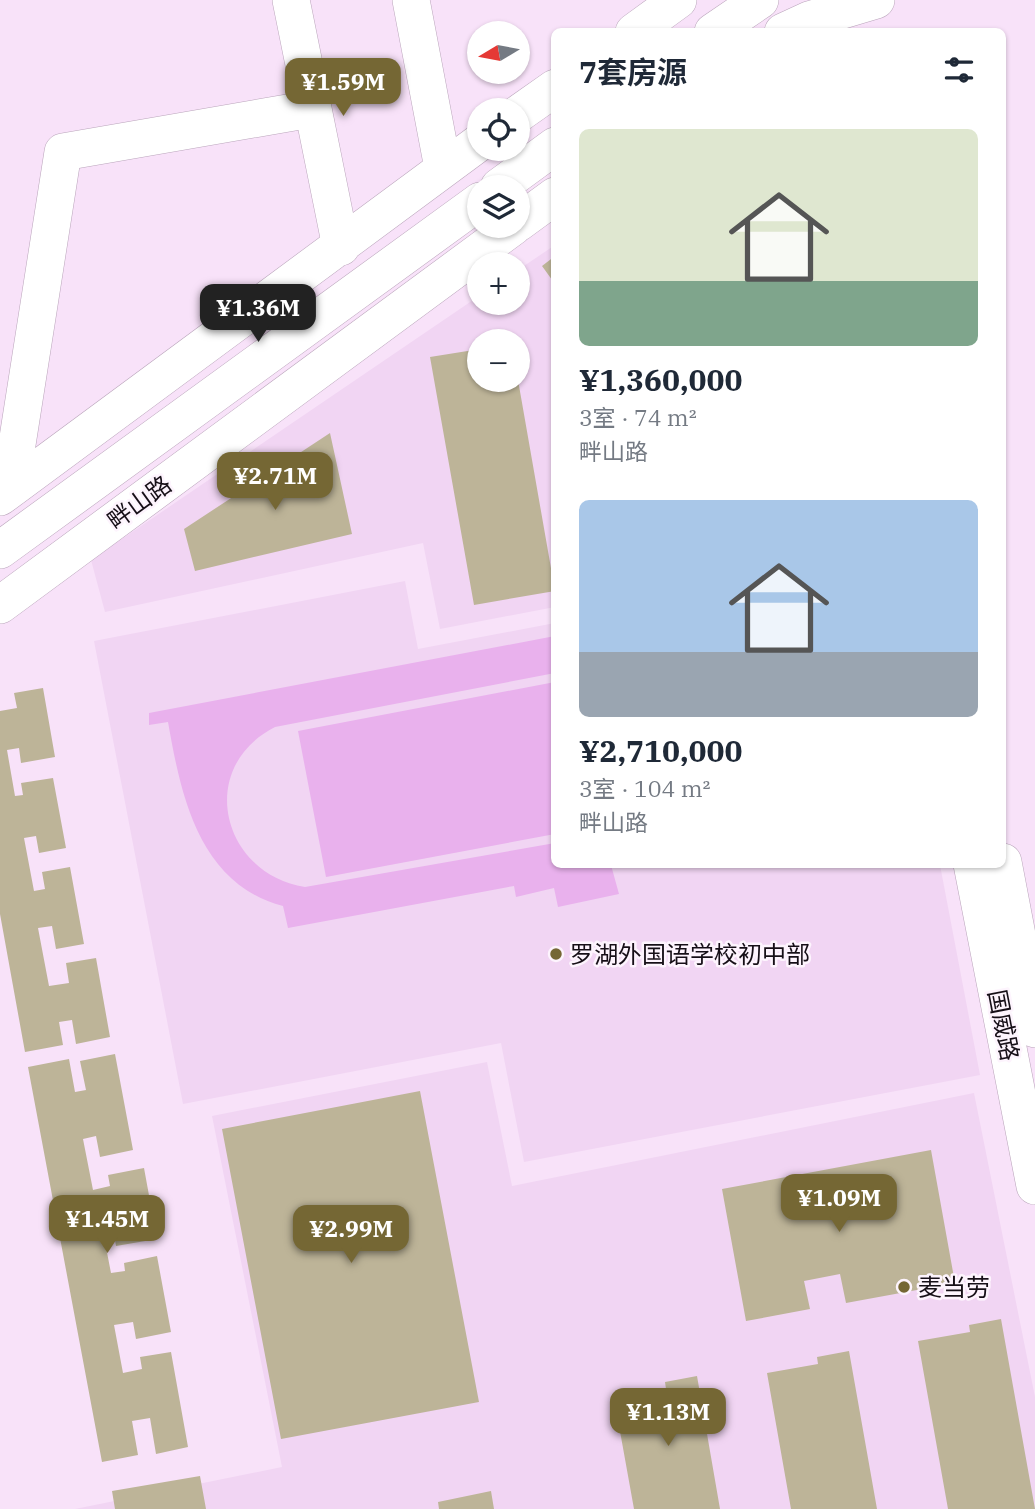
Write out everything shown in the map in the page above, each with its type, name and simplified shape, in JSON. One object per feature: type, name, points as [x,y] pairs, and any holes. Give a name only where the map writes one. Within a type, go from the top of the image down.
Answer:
[{"type":"street","points":[[291,0],[341,247]]},
{"type":"street","points":[[411,0],[443,168]]},
{"type":"street","points":[[640,28],[678,0]]},
{"type":"street","points":[[719,28],[760,0]]},
{"type":"street","points":[[818,18],[876,0]]},
{"type":"street","points":[[530,106],[551,91]]},
{"type":"street","points":[[5,493],[63,152],[311,109]]},
{"type":"street","points":[[515,175],[551,149]]},
{"type":"street","points":[[5,493],[341,247],[467,151]]},
{"type":"street","name":"畔山路","points":[[530,214],[551,198]]},
{"type":"street","name":"畔山路","points":[[0,550],[467,210]]},
{"type":"street","name":"畔山路","points":[[0,605],[497,238]]},
{"type":"street","name":"国威路","points":[[973,868],[1035,1186]]},
{"type":"street","name":"国威路","points":[[1004,868],[1035,1029]]},
{"type":"shaded area","points":[[551,248],[551,608],[440,629],[423,543],[105,612],[91,560],[467,304],[467,315],[530,315],[530,262]]},
{"type":"shaded area","name":"罗湖外国语学校初中部","points":[[405,581],[418,649],[551,624],[551,868],[941,868],[980,1075],[524,1162],[501,1043],[183,1104],[94,641]]},
{"type":"shaded area","points":[[551,637],[551,674],[275,727],[250,745],[234,767],[227,792],[229,818],[238,841],[254,862],[277,878],[305,887],[551,844],[551,868],[612,868],[619,894],[558,907],[554,888],[516,897],[514,886],[288,928],[283,906],[254,895],[231,878],[213,858],[188,807],[168,722],[149,725],[149,713]]},
{"type":"shaded area","points":[[551,683],[551,835],[326,877],[298,731]]},
{"type":"shaded area","points":[[487,1062],[512,1186],[974,1093],[1035,1397],[1035,1509],[75,1509],[282,1467],[212,1116]]},
{"type":"building","points":[[551,259],[551,278],[542,266]]},
{"type":"building","points":[[467,351],[467,392],[520,392],[551,568],[551,592],[474,605],[430,357]]},
{"type":"building","points":[[330,433],[352,534],[195,571],[184,529]]},
{"type":"building","points":[[43,688],[55,757],[21,763],[19,748],[7,750],[15,796],[23,795],[21,783],[53,778],[66,848],[39,853],[36,836],[24,838],[34,891],[45,889],[42,872],[70,867],[84,944],[56,949],[52,926],[38,928],[49,986],[69,983],[66,963],[96,958],[110,1037],[76,1044],[72,1020],[59,1022],[63,1045],[25,1052],[0,914],[0,711],[17,708],[14,693]]},
{"type":"building","points":[[115,1054],[133,1150],[100,1157],[96,1136],[83,1139],[93,1190],[110,1186],[108,1175],[144,1168],[157,1239],[116,1246],[114,1234],[104,1237],[111,1273],[125,1271],[124,1263],[157,1256],[171,1332],[136,1339],[133,1322],[114,1325],[123,1373],[142,1369],[140,1357],[171,1352],[188,1447],[156,1454],[150,1418],[132,1421],[138,1455],[102,1462],[28,1067],[69,1059],[75,1092],[86,1090],[80,1061]]},
{"type":"building","points":[[420,1091],[479,1402],[281,1439],[222,1129]]},
{"type":"building","points":[[931,1150],[955,1283],[846,1303],[840,1274],[804,1281],[810,1309],[746,1321],[722,1189]]},
{"type":"building","points":[[1001,1319],[1035,1509],[948,1509],[918,1341],[970,1332],[969,1325]]},
{"type":"building","points":[[849,1351],[877,1509],[791,1509],[767,1373],[818,1364],[817,1357]]},
{"type":"building","points":[[697,1376],[720,1509],[634,1509],[614,1398],[666,1389],[665,1382]]},
{"type":"building","points":[[200,1476],[206,1509],[115,1509],[112,1491]]},
{"type":"building","points":[[491,1491],[494,1509],[439,1509],[438,1502]]},
{"type":"place","name":"罗湖外国语学校初中部","points":[[556,954]]},
{"type":"place","name":"麦当劳","points":[[904,1287]]}]
